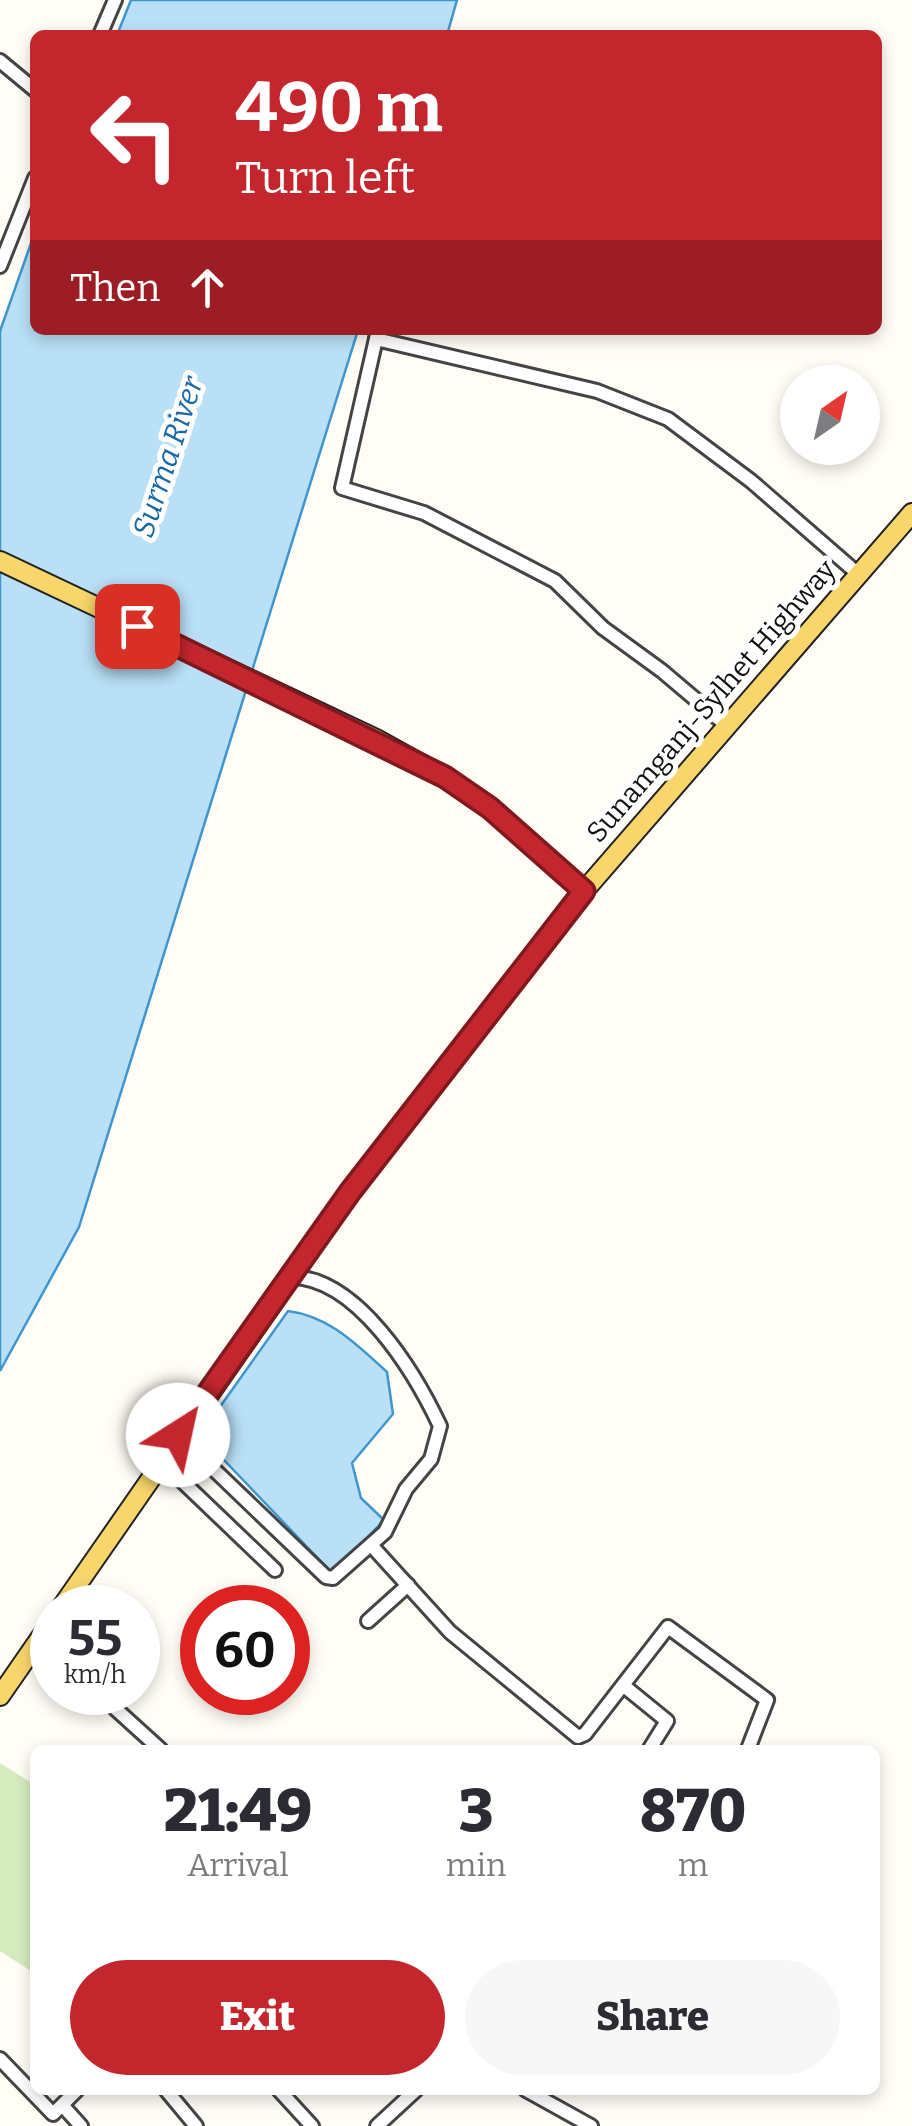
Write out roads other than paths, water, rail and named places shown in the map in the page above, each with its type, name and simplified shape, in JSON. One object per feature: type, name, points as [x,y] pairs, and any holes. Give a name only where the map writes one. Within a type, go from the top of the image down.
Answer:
[{"type":"main road","name":"Sunamganj-Sylhet Highway","points":[[77,1585],[350,1192],[584,891],[912,513]]},
{"type":"main road","points":[[0,561],[376,740],[490,808],[584,891]]},
{"type":"main road","points":[[0,1696],[30,1663]]},
{"type":"street","points":[[102,30],[116,0]]},
{"type":"street","points":[[0,61],[30,86]]},
{"type":"street","points":[[0,266],[30,191]]},
{"type":"street","points":[[377,335],[342,488],[424,513],[555,581],[602,628],[727,726]]},
{"type":"street","points":[[381,335],[598,391],[668,419],[752,481],[857,574]]},
{"type":"street","points":[[178,1435],[326,1577],[333,1578],[385,1532],[406,1489],[432,1459],[440,1426],[418,1380],[383,1332],[313,1277],[290,1277]]},
{"type":"street","points":[[160,1461],[275,1570]]},
{"type":"street","points":[[371,1545],[450,1632],[578,1737],[585,1734],[668,1627],[767,1700],[750,1745]]},
{"type":"street","points":[[368,1622],[408,1585]]},
{"type":"street","points":[[624,1686],[667,1722],[653,1745]]},
{"type":"street","points":[[122,1715],[155,1745]]},
{"type":"street","points":[[0,2059],[30,2087]]},
{"type":"street","points":[[38,2095],[59,2115],[81,2126]]},
{"type":"street","points":[[170,2095],[196,2126]]},
{"type":"street","points":[[284,2095],[312,2126]]},
{"type":"street","points":[[392,2095],[400,2104]]},
{"type":"street","points":[[377,2126],[410,2095]]},
{"type":"street","points":[[534,2095],[582,2124]]},
{"type":"water","points":[[131,0],[457,0],[448,30],[119,30]]},
{"type":"water","name":"Surma River","points":[[30,246],[30,335],[356,335],[79,1227],[0,1371],[0,331]]},
{"type":"water","points":[[288,1311],[329,1325],[387,1372],[393,1414],[352,1463],[361,1498],[384,1520],[333,1574],[200,1435]]}]
